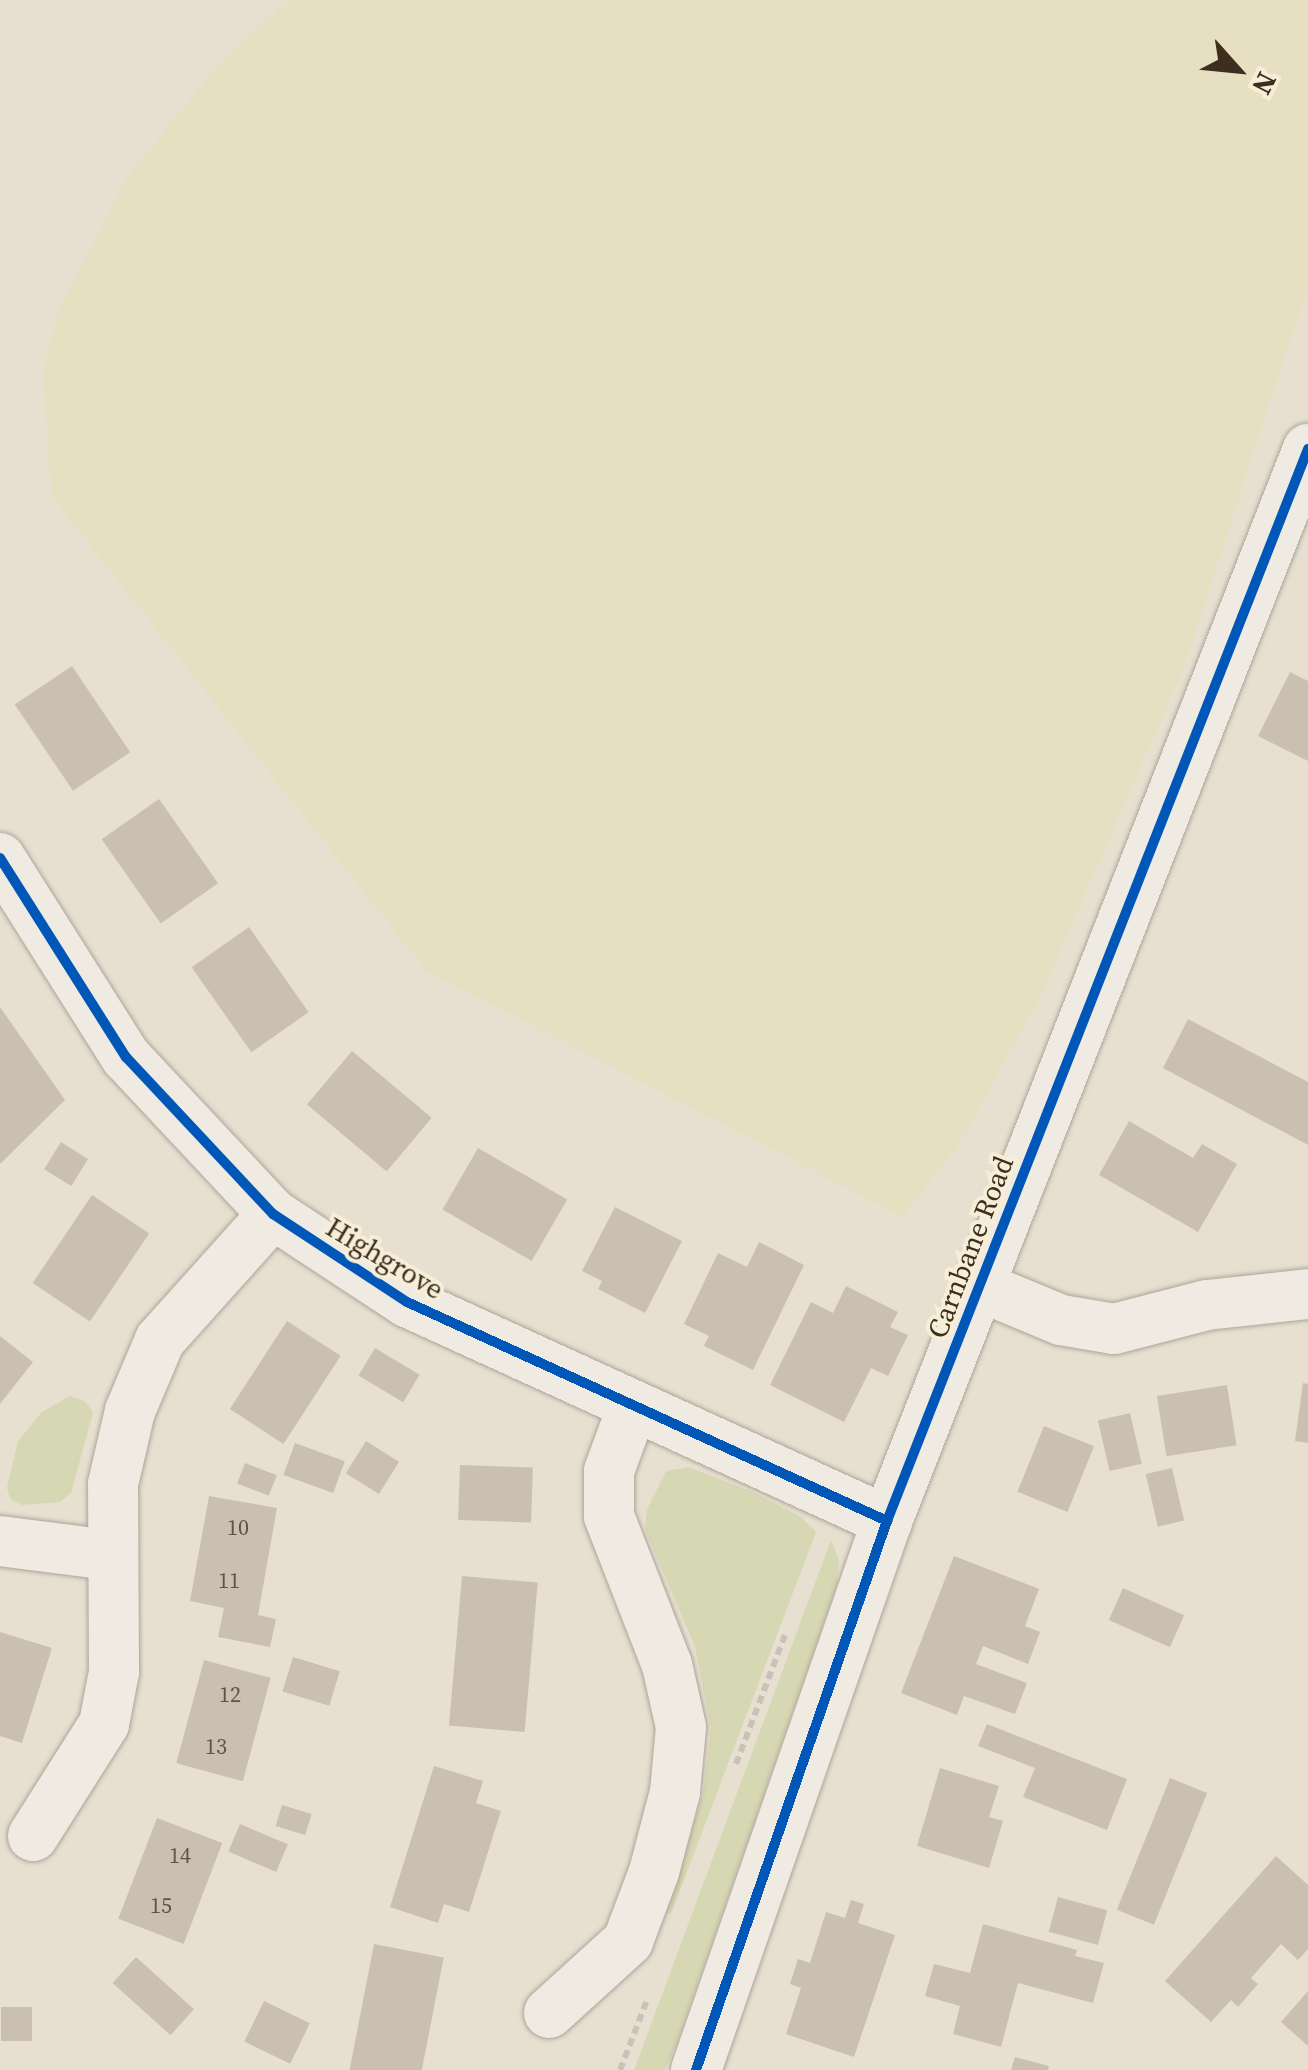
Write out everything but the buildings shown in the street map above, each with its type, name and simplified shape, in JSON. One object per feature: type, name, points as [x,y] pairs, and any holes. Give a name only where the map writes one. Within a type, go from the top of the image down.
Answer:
[{"type":"street","name":"Carnbane Road","points":[[696,2070],[887,1521],[1308,449]]},
{"type":"street","name":"Highgrove","points":[[0,858],[126,1057],[273,1214],[406,1302],[887,1521]]},
{"type":"street","points":[[34,1836],[104,1724],[114,1672],[110,1555],[114,1484],[130,1411],[160,1340],[273,1214]]},
{"type":"street","points":[[979,1286],[1062,1320],[1114,1329],[1207,1305],[1308,1294]]},
{"type":"street","points":[[550,2013],[628,1941],[654,1872],[675,1792],[681,1727],[667,1664],[609,1516],[609,1471],[632,1408]]},
{"type":"street","points":[[0,1541],[110,1555]]},
{"type":"shaded area","points":[[289,0],[1308,0],[1308,285],[1183,671],[1041,995],[962,1140],[903,1217],[426,971],[51,496],[43,370],[58,311],[127,177],[222,60]]},
{"type":"green space","points":[[70,1396],[86,1402],[93,1413],[71,1493],[60,1502],[22,1505],[10,1499],[7,1488],[18,1441],[42,1412]]},
{"type":"green space","points":[[688,1467],[753,1492],[801,1517],[816,1532],[671,1914],[665,1912],[703,1795],[711,1728],[695,1647],[645,1529],[647,1509],[666,1471]]},
{"type":"green space","points":[[831,1540],[839,1560],[837,1585],[676,2045],[665,2070],[634,2070]]},
{"type":"cycle path","points":[[696,2070],[887,1521],[1308,449]]},
{"type":"cycle path","points":[[0,858],[126,1057],[273,1214],[407,1302],[887,1521]]}]
